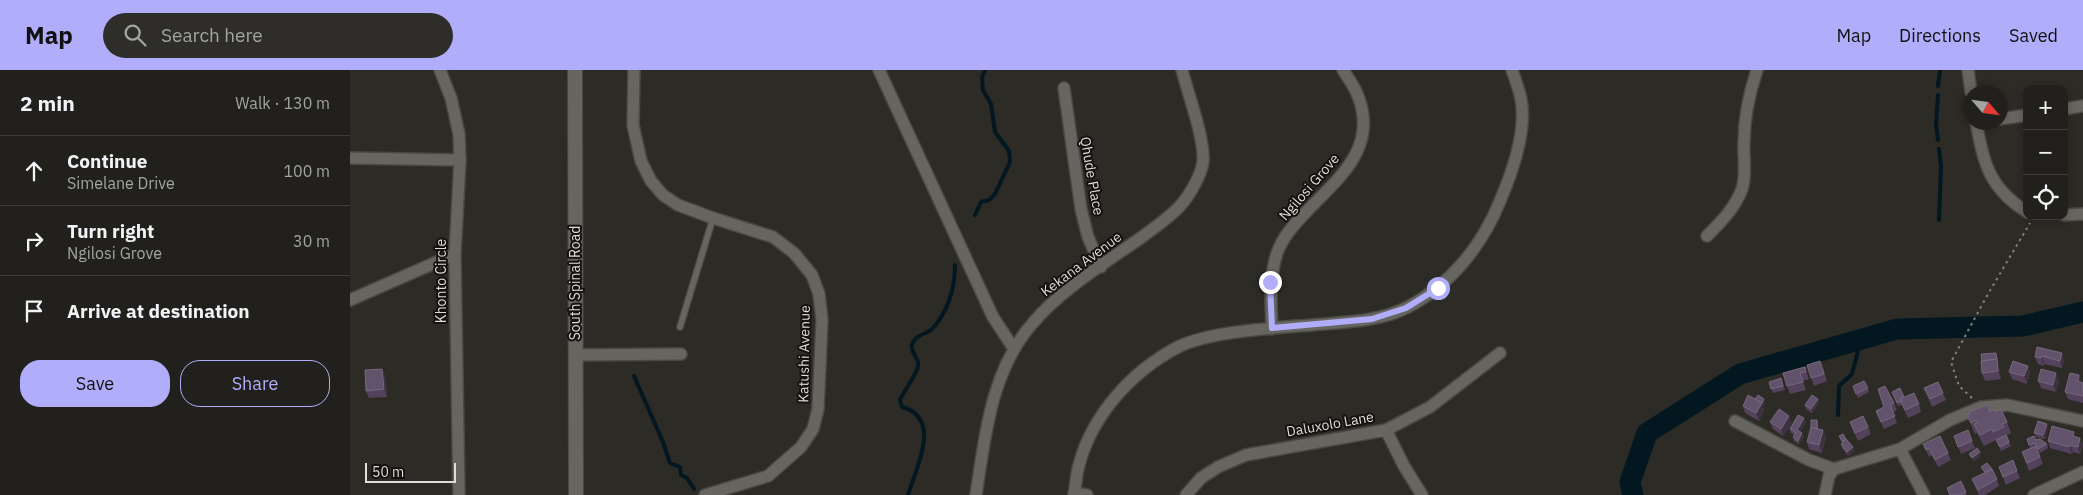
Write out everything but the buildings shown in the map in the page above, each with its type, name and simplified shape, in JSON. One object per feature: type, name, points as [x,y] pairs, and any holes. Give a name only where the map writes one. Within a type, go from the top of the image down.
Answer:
[{"type":"street","name":"Khonto Circle","points":[[440,70],[451,98],[459,134],[460,160],[455,254],[459,495]]},
{"type":"street","name":"South Spinal Road","points":[[575,70],[576,495]]},
{"type":"street","name":"Katushi Avenue","points":[[634,70],[633,125],[641,161],[651,181],[663,195],[678,204],[713,218],[773,237],[794,253],[812,275],[819,294],[822,320],[818,409],[812,428],[801,447],[768,476],[706,495]]},
{"type":"street","points":[[879,70],[994,317],[1014,349]]},
{"type":"street","name":"Kekana Avenue","points":[[976,495],[984,440],[995,395],[1014,349],[1032,324],[1054,302],[1181,205],[1196,181],[1203,163],[1201,142],[1182,70]]},
{"type":"street","name":"Ngilosi Grove","points":[[1272,328],[1270,282],[1278,252],[1292,226],[1349,167],[1363,140],[1364,116],[1358,95],[1343,70]]},
{"type":"street","points":[[1087,495],[1074,494],[1079,465],[1090,434],[1114,397],[1144,370],[1179,346],[1216,336],[1272,328],[1372,319],[1406,308],[1438,288],[1465,261],[1493,218],[1510,178],[1520,137],[1521,100],[1512,70]]},
{"type":"street","points":[[1707,236],[1726,216],[1742,188],[1745,174],[1744,142],[1747,109],[1757,70]]},
{"type":"street","points":[[1968,70],[1970,85]]},
{"type":"street","name":"Qhude Place","points":[[1064,88],[1081,209],[1088,237],[1101,266]]},
{"type":"street","points":[[2068,108],[2083,106]]},
{"type":"street","points":[[2008,118],[2023,116]]},
{"type":"street","points":[[1979,130],[1984,159],[1999,190],[2023,209]]},
{"type":"street","points":[[350,158],[460,160]]},
{"type":"street","points":[[2068,215],[2083,214]]},
{"type":"street","points":[[350,300],[455,254]]},
{"type":"street","name":"Daluxolo Lane","points":[[1186,495],[1202,478],[1218,467],[1246,455],[1386,430],[1430,407],[1500,353]]},
{"type":"street","points":[[575,355],[681,354]]},
{"type":"street","points":[[1825,495],[1829,476],[1838,468],[1900,450],[1950,420],[1981,407],[2007,405],[2083,421]]},
{"type":"street","points":[[1735,421],[1809,460],[1838,468]]},
{"type":"street","points":[[1386,430],[1404,466],[1422,495]]},
{"type":"street","points":[[1900,450],[1924,495]]},
{"type":"street","points":[[2034,495],[2083,472]]},
{"type":"lane","points":[[680,327],[713,218]]},
{"type":"path","points":[[1981,407],[1960,386],[1951,362],[2032,220]]},
{"type":"waterway","points":[[975,215],[981,202],[989,200],[995,194],[1010,162],[1009,151],[995,132],[991,104],[983,90],[982,77],[985,70]]},
{"type":"waterway","points":[[1938,86],[1940,70]]},
{"type":"waterway","points":[[1938,95],[1936,124],[1938,140]]},
{"type":"waterway","points":[[1939,149],[1941,166],[1939,220]]},
{"type":"waterway","points":[[908,495],[920,458],[924,433],[921,422],[914,413],[902,407],[900,400],[918,366],[918,360],[912,351],[913,341],[930,331],[942,315],[950,299],[955,265]]},
{"type":"waterway","points":[[1633,495],[1630,482],[1647,433],[1740,374],[1897,329],[2023,326],[2083,312]]},
{"type":"waterway","points":[[1838,415],[1839,386],[1852,374],[1861,339]]},
{"type":"waterway","points":[[634,376],[663,442],[670,463],[680,467],[681,475],[687,478],[694,489]]},
{"type":"route","points":[[1270,282],[1272,328],[1372,319],[1406,308],[1438,288]]}]
